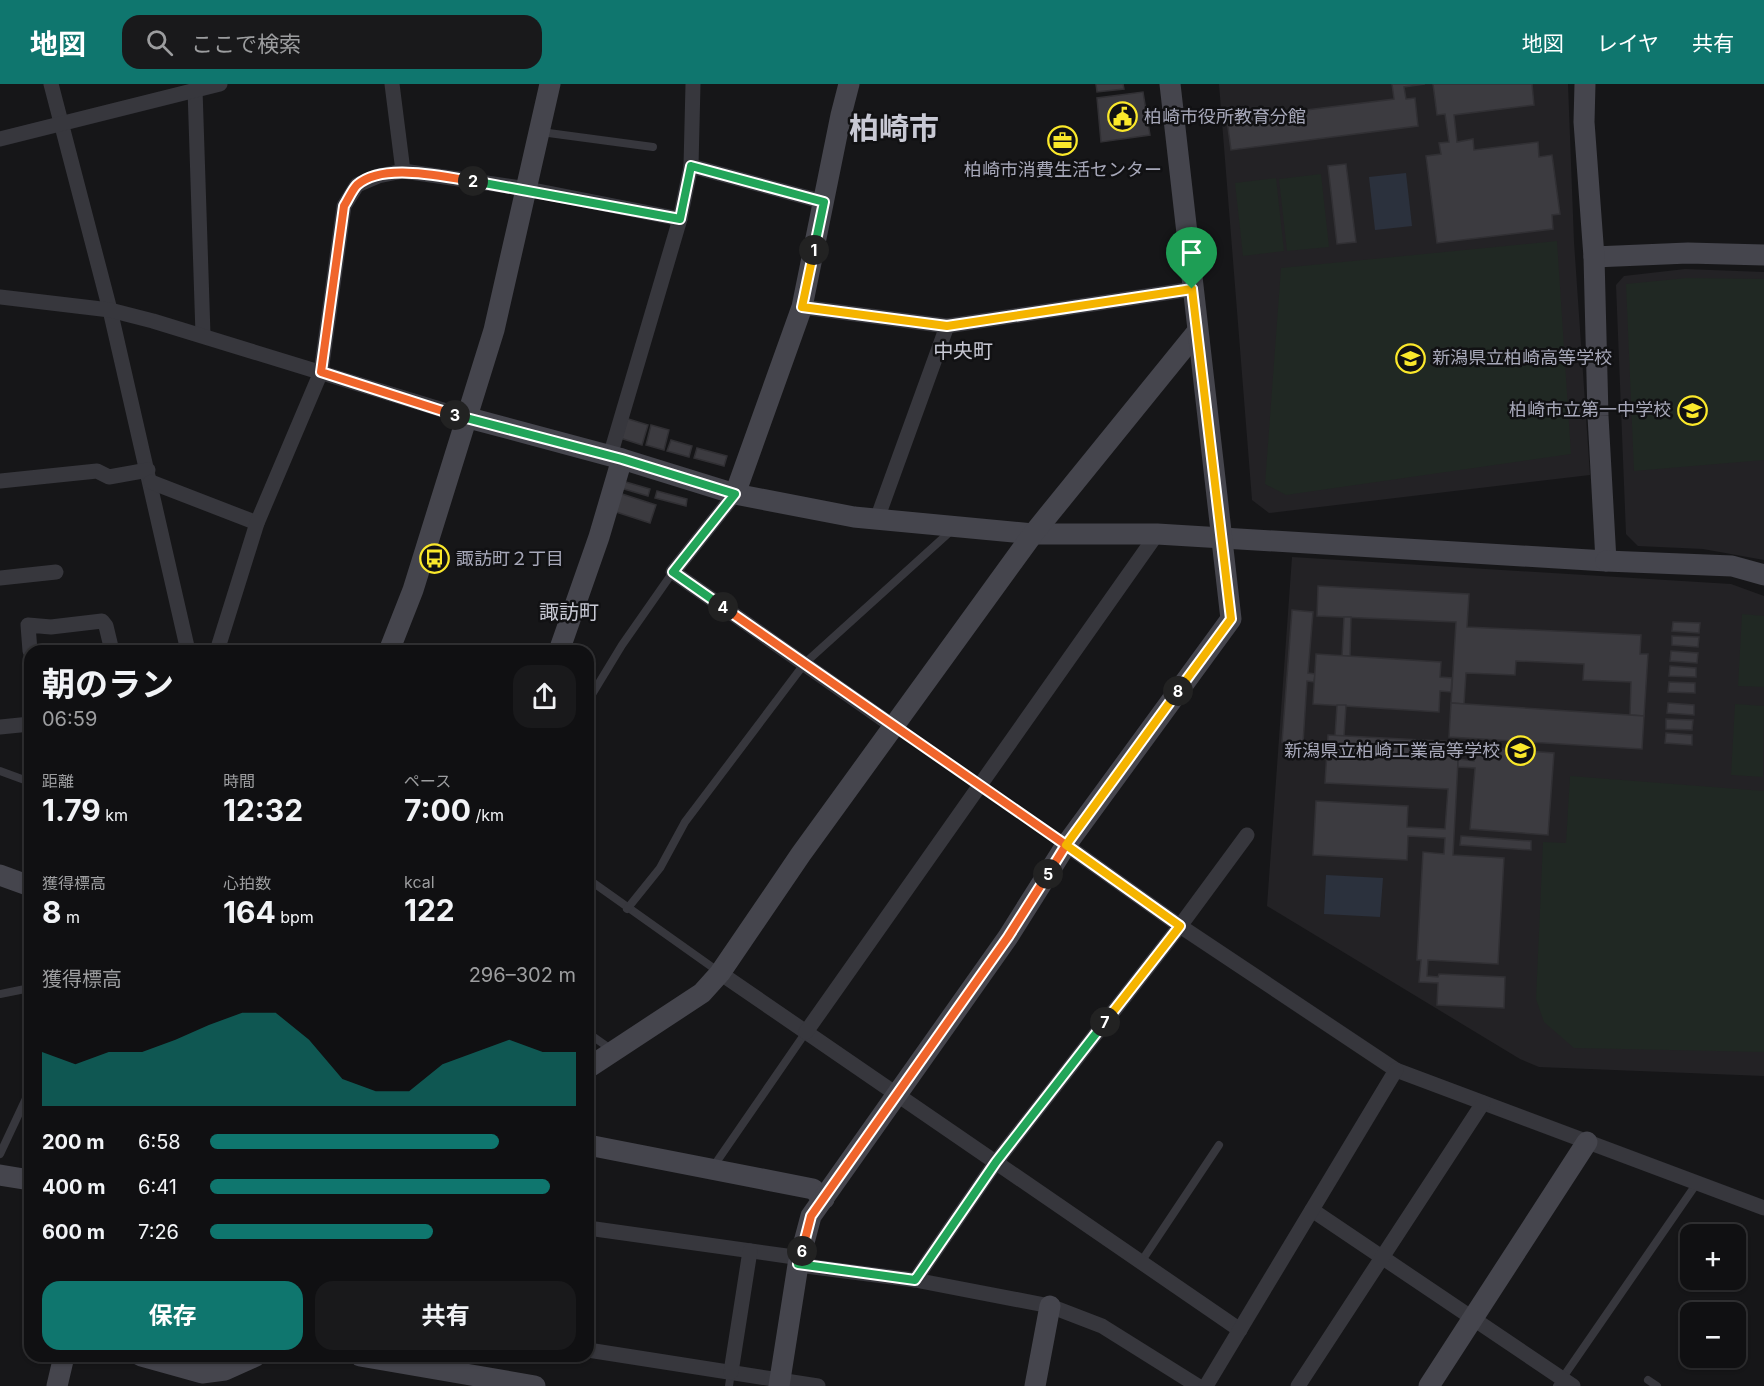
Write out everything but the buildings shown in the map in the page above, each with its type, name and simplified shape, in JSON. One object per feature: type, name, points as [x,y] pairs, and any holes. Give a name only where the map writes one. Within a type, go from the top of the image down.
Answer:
[{"type":"street","points":[[51,84],[110,310],[150,476],[187,645]]},
{"type":"street","points":[[0,139],[194,87],[220,84]]},
{"type":"street","points":[[392,84],[403,171]]},
{"type":"street","points":[[391,645],[413,590],[469,418],[494,330],[528,189],[549,84]]},
{"type":"street","points":[[561,645],[599,537],[616,458],[680,219],[691,166],[693,84]]},
{"type":"street","points":[[849,84],[802,307],[735,494],[673,572],[893,726]]},
{"type":"street","points":[[779,1383],[800,1261],[811,1216],[1008,937],[1066,845],[1231,619],[1223,538],[1196,333],[1170,84]]},
{"type":"street","points":[[1585,84],[1586,168],[1594,257],[1606,561]]},
{"type":"street","points":[[194,87],[203,335]]},
{"type":"street","points":[[691,166],[824,202]]},
{"type":"street","points":[[218,645],[257,523],[321,372],[344,206],[357,185],[378,176],[403,171],[528,189],[680,219]]},
{"type":"street","points":[[1594,257],[1688,253],[1764,255]]},
{"type":"street","points":[[802,307],[947,326],[1192,289]]},
{"type":"street","points":[[0,297],[110,310],[203,335],[469,418],[616,458],[735,494],[854,517],[1033,534],[1157,534],[1606,561],[1732,566],[1764,575]]},
{"type":"street","points":[[877,519],[947,326]]},
{"type":"street","points":[[594,1064],[702,993],[720,973],[893,726],[1033,534],[1196,333]]},
{"type":"street","points":[[0,481],[97,471],[109,477],[150,476],[257,523]]},
{"type":"street","points":[[806,1032],[1157,534]]},
{"type":"street","points":[[0,578],[56,572]]},
{"type":"street","points":[[30,645],[28,625],[51,627],[102,621],[106,626],[111,645]]},
{"type":"street","points":[[0,727],[24,725]]},
{"type":"street","points":[[915,1280],[996,1162],[1180,926],[1247,835]]},
{"type":"street","points":[[1066,845],[1180,926],[1396,1070],[1764,1208]]},
{"type":"street","points":[[0,875],[24,884]]},
{"type":"street","points":[[720,973],[1240,1330]]},
{"type":"street","points":[[1206,1386],[1396,1070]]},
{"type":"street","points":[[1298,1386],[1483,1103]]},
{"type":"street","points":[[1429,1386],[1587,1142]]},
{"type":"street","points":[[594,1146],[813,1188],[824,1199]]},
{"type":"street","points":[[0,1175],[24,1179]]},
{"type":"street","points":[[1312,1210],[1564,1383]]},
{"type":"street","points":[[594,1229],[750,1251],[1050,1306],[1102,1326],[1198,1386]]},
{"type":"street","points":[[730,1379],[750,1251]]},
{"type":"street","points":[[1035,1386],[1050,1306]]},
{"type":"street","points":[[594,1351],[730,1379],[818,1386]]},
{"type":"street","points":[[57,1386],[63,1362]]},
{"type":"street","points":[[163,1362],[202,1373],[219,1371],[238,1362]]},
{"type":"street","points":[[400,1362],[535,1386]]},
{"type":"lane","points":[[539,132],[653,147]]},
{"type":"lane","points":[[627,909],[660,868],[692,812],[806,663],[955,527]]},
{"type":"lane","points":[[594,691],[622,645],[673,572]]},
{"type":"lane","points":[[893,726],[1066,845]]},
{"type":"lane","points":[[0,771],[24,780]]},
{"type":"lane","points":[[594,884],[720,973]]},
{"type":"lane","points":[[0,994],[24,989]]},
{"type":"lane","points":[[712,1168],[806,1032]]},
{"type":"lane","points":[[594,1037],[613,1050]]},
{"type":"lane","points":[[0,1154],[24,1103]]},
{"type":"lane","points":[[1141,1262],[1219,1145]]},
{"type":"lane","points":[[1564,1383],[1697,1183]]},
{"type":"lane","points":[[1648,1380],[1657,1386]]},
{"type":"shaded area","name":"新潟県立柏崎高等学校","points":[[1219,84],[1568,84],[1574,242],[1590,475],[1269,513],[1252,500]]},
{"type":"shaded area","points":[[1321,174],[1329,247],[1287,251],[1279,179]]},
{"type":"shaded area","points":[[1276,178],[1284,251],[1243,256],[1235,183]]},
{"type":"shaded area","points":[[1557,241],[1571,454],[1286,495],[1265,484],[1281,268]]},
{"type":"shaded area","name":"柏崎市立第一中学校","points":[[1685,269],[1764,272],[1764,560],[1703,549],[1638,546],[1626,534],[1616,285],[1624,276]]},
{"type":"shaded area","name":"柏崎市立第一中学校","points":[[1687,278],[1764,279],[1764,460],[1634,471],[1626,284]]},
{"type":"shaded area","name":"新潟県立柏崎工業高等学校","points":[[1292,557],[1731,584],[1764,596],[1764,1076],[1539,1067],[1520,1059],[1267,906]]},
{"type":"shaded area","points":[[1742,614],[1764,616],[1764,687],[1738,686]]},
{"type":"shaded area","points":[[1735,704],[1764,706],[1763,777],[1731,775]]},
{"type":"shaded area","points":[[1570,776],[1764,791],[1764,1052],[1574,1048],[1544,1022],[1536,999],[1543,842],[1566,843]]},
{"type":"water","points":[[1406,173],[1412,226],[1375,230],[1369,177]]},
{"type":"water","points":[[1326,875],[1383,878],[1380,917],[1324,914]]},
{"type":"place","name":"柏崎市役所教育分館","points":[[1123,117]]},
{"type":"place","name":"柏崎市消費生活センター","points":[[1063,141]]},
{"type":"place","name":"新潟県立柏崎高等学校","points":[[1411,358]]},
{"type":"place","name":"柏崎市立第一中学校","points":[[1692,410]]},
{"type":"place","name":"諏訪町２丁目","points":[[435,559]]},
{"type":"place","name":"新潟県立柏崎工業高等学校","points":[[1521,751]]},
{"type":"district","name":"柏崎市","points":[[894,129]]},
{"type":"district","name":"中央町","points":[[963,351]]},
{"type":"district","name":"諏訪町","points":[[569,612]]},
{"type":"route","points":[[1192,289],[957,326],[802,307],[824,202],[691,166],[680,219],[528,189],[403,171],[378,176],[357,185],[344,206],[321,372],[444,413],[622,459],[735,494],[673,572],[1066,845],[1008,937],[811,1216],[798,1264],[915,1280],[996,1162],[1180,926],[1066,845],[1231,619],[1192,289]]}]
